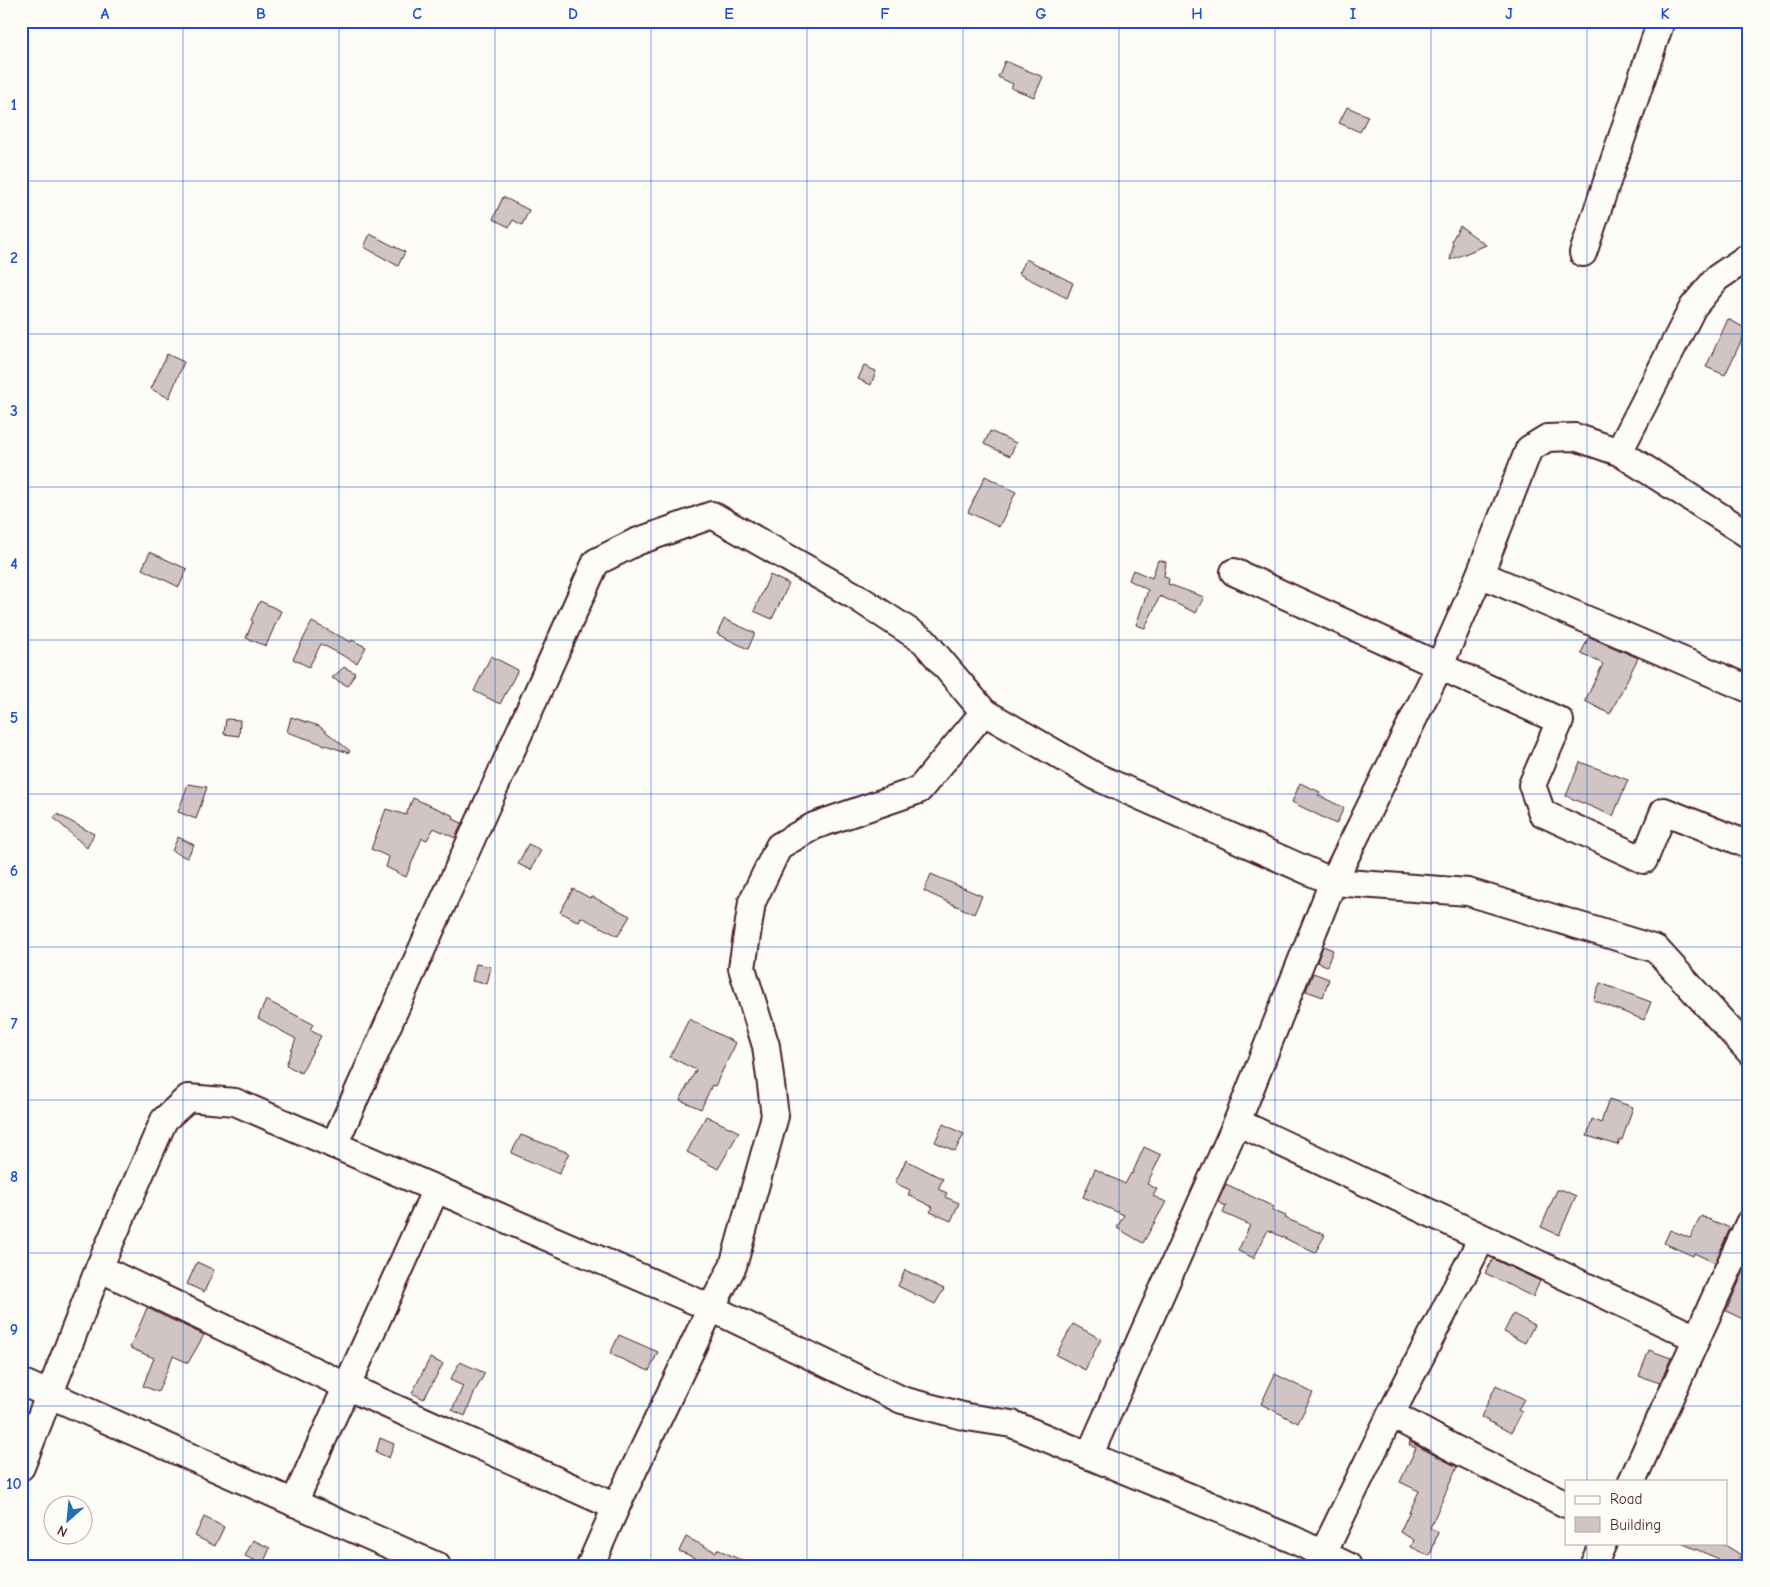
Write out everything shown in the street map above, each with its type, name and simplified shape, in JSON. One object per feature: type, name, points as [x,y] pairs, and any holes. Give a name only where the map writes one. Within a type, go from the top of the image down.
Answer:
[{"type":"street","points":[[1583,253],[1661,21]]},
{"type":"street","points":[[1619,452],[1693,307],[1717,278],[1749,258]]},
{"type":"street","points":[[1089,1456],[1237,1122],[1333,882],[1439,666],[1480,574],[1529,449],[1547,438],[1576,436],[1619,452],[1749,535]]},
{"type":"street","points":[[334,1145],[596,562],[636,542],[712,515],[855,596],[924,641],[984,712],[1097,777],[1333,882],[1468,892],[1656,949],[1749,1052]]},
{"type":"street","points":[[1234,572],[1560,721],[1532,785],[1542,813],[1644,860],[1664,811],[1749,846]]},
{"type":"street","points":[[1480,574],[1749,689]]},
{"type":"street","points":[[590,1566],[616,1507],[711,1308],[734,1266],[774,1116],[766,1046],[742,968],[752,902],[779,846],[814,826],[919,790],[984,712]]},
{"type":"street","points":[[21,1467],[99,1268],[164,1120],[188,1098],[235,1102],[711,1308],[902,1400],[967,1417],[1012,1424],[1292,1539],[1320,1560],[1348,1566]]},
{"type":"street","points":[[1237,1122],[1696,1338]]},
{"type":"street","points":[[294,1503],[436,1189]]},
{"type":"street","points":[[1632,1480],[1749,1223]]},
{"type":"street","points":[[1320,1560],[1391,1414],[1482,1238]]},
{"type":"street","points":[[99,1268],[346,1386],[616,1507]]},
{"type":"street","points":[[21,1382],[437,1566]]},
{"type":"street","points":[[1391,1414],[1453,1448],[1565,1504]]},
{"type":"street","points":[[1593,1566],[1603,1544]]},
{"type":"building","points":[[1005,61],[1043,77],[1034,97],[1011,88],[1013,84],[998,77]]},
{"type":"building","points":[[1347,107],[1368,116],[1360,132],[1339,123]]},
{"type":"building","points":[[503,197],[529,210],[522,225],[513,220],[509,227],[493,219]]},
{"type":"building","points":[[1460,226],[1486,245],[1450,260],[1453,246],[1452,240]]},
{"type":"building","points":[[370,234],[405,252],[398,266],[364,247]]},
{"type":"building","points":[[1026,259],[1073,283],[1067,298],[1019,274]]},
{"type":"building","points":[[1728,319],[1747,329],[1725,375],[1706,367]]},
{"type":"building","points":[[167,354],[184,362],[169,398],[151,389]]},
{"type":"building","points":[[864,366],[876,371],[871,385],[858,379]]},
{"type":"building","points":[[990,431],[1016,443],[1010,456],[984,444]]},
{"type":"building","points":[[985,476],[1016,492],[999,527],[968,512]]},
{"type":"building","points":[[150,552],[187,569],[179,587],[142,569]]},
{"type":"building","points":[[1158,560],[1166,562],[1164,576],[1169,579],[1168,584],[1204,597],[1196,613],[1160,596],[1145,628],[1136,625],[1148,590],[1129,580],[1133,570],[1152,578]]},
{"type":"building","points":[[770,575],[789,584],[772,619],[754,611]]},
{"type":"building","points":[[260,601],[281,611],[266,646],[246,638],[253,621],[251,620]]},
{"type":"building","points":[[724,619],[755,633],[748,649],[717,634]]},
{"type":"building","points":[[312,622],[351,642],[352,640],[366,647],[357,663],[321,644],[309,667],[293,659]]},
{"type":"building","points":[[1589,637],[1638,658],[1610,714],[1585,701],[1603,664],[1581,653]]},
{"type":"building","points":[[491,656],[518,670],[500,704],[474,691]]},
{"type":"building","points":[[344,667],[355,673],[348,686],[332,678]]},
{"type":"building","points":[[291,717],[319,726],[350,751],[349,753],[287,732]]},
{"type":"building","points":[[226,719],[240,720],[239,736],[224,734]]},
{"type":"building","points":[[1580,762],[1628,780],[1613,816],[1566,796]]},
{"type":"building","points":[[1300,783],[1320,792],[1318,795],[1344,808],[1336,824],[1292,802]]},
{"type":"building","points":[[188,784],[207,787],[196,819],[178,812]]},
{"type":"building","points":[[413,798],[454,816],[453,819],[462,823],[455,838],[434,828],[427,840],[422,838],[406,877],[386,867],[389,857],[371,849],[386,809],[406,815]]},
{"type":"building","points":[[57,814],[94,834],[87,848],[54,818]]},
{"type":"building","points":[[178,837],[194,845],[187,858],[172,851]]},
{"type":"building","points":[[528,844],[541,850],[531,870],[518,864]]},
{"type":"building","points":[[931,874],[982,896],[974,914],[924,891]]},
{"type":"building","points":[[573,889],[630,916],[618,936],[581,917],[579,922],[560,912]]},
{"type":"building","points":[[1323,946],[1333,950],[1327,966],[1317,962]]},
{"type":"building","points":[[476,964],[491,967],[487,984],[472,981]]},
{"type":"building","points":[[1313,973],[1329,979],[1323,997],[1306,991]]},
{"type":"building","points":[[1600,983],[1651,1002],[1644,1020],[1593,1000]]},
{"type":"building","points":[[266,1000],[313,1024],[310,1030],[321,1036],[301,1073],[286,1065],[296,1039],[258,1018]]},
{"type":"building","points":[[689,1019],[736,1043],[715,1086],[712,1085],[701,1109],[680,1100],[696,1070],[670,1057]]},
{"type":"building","points":[[1609,1099],[1633,1107],[1622,1140],[1620,1140],[1618,1145],[1587,1136],[1592,1119],[1601,1123]]},
{"type":"building","points":[[706,1116],[739,1132],[718,1169],[687,1152]]},
{"type":"building","points":[[943,1124],[964,1134],[955,1151],[935,1142]]},
{"type":"building","points":[[521,1135],[569,1153],[559,1174],[511,1153]]},
{"type":"building","points":[[1144,1147],[1161,1155],[1147,1184],[1157,1189],[1153,1196],[1166,1202],[1143,1243],[1117,1228],[1124,1215],[1083,1197],[1095,1169],[1125,1184],[1132,1174]]},
{"type":"building","points":[[906,1160],[943,1179],[938,1189],[947,1193],[945,1197],[959,1203],[951,1221],[930,1212],[933,1207],[908,1195],[910,1190],[895,1183]]},
{"type":"building","points":[[1226,1184],[1274,1207],[1272,1210],[1286,1216],[1285,1218],[1325,1235],[1315,1253],[1268,1230],[1254,1258],[1238,1251],[1250,1225],[1223,1213],[1226,1206],[1218,1202]]},
{"type":"building","points":[[1557,1190],[1563,1190],[1576,1196],[1559,1235],[1541,1227]]},
{"type":"building","points":[[1701,1216],[1730,1228],[1715,1263],[1694,1253],[1693,1256],[1664,1243],[1670,1230],[1690,1238]]},
{"type":"building","points":[[1493,1259],[1540,1281],[1533,1297],[1485,1273]]},
{"type":"building","points":[[1749,1260],[1749,1322],[1726,1311]]},
{"type":"building","points":[[197,1262],[214,1270],[204,1292],[187,1284]]},
{"type":"building","points":[[905,1270],[944,1289],[935,1304],[898,1286]]},
{"type":"building","points":[[147,1308],[204,1335],[188,1363],[173,1356],[158,1392],[143,1386],[154,1358],[130,1348]]},
{"type":"building","points":[[1513,1314],[1534,1325],[1525,1343],[1504,1332]]},
{"type":"building","points":[[1073,1324],[1101,1339],[1085,1370],[1056,1355]]},
{"type":"building","points":[[619,1335],[658,1352],[649,1371],[610,1354]]},
{"type":"building","points":[[1649,1350],[1671,1358],[1660,1383],[1639,1376]]},
{"type":"building","points":[[430,1358],[443,1364],[424,1399],[412,1393]]},
{"type":"building","points":[[460,1362],[485,1373],[465,1416],[452,1410],[463,1386],[450,1380]]},
{"type":"building","points":[[1275,1374],[1313,1393],[1298,1423],[1261,1404]]},
{"type":"building","points":[[1496,1385],[1524,1399],[1518,1410],[1522,1412],[1511,1433],[1481,1417]]},
{"type":"building","points":[[380,1438],[394,1444],[389,1458],[376,1452]]},
{"type":"building","points":[[1410,1442],[1457,1467],[1430,1528],[1438,1532],[1430,1556],[1411,1547],[1414,1540],[1400,1532],[1419,1491],[1400,1482],[1416,1448],[1409,1445]]},
{"type":"building","points":[[204,1517],[224,1527],[215,1546],[195,1536]]},
{"type":"building","points":[[686,1537],[716,1552],[717,1549],[754,1566],[710,1566],[710,1564],[679,1551]]},
{"type":"building","points":[[253,1540],[270,1548],[263,1564],[245,1556]]},
{"type":"building","points":[[1683,1544],[1724,1544],[1741,1555],[1734,1566],[1715,1566],[1719,1559]]}]
